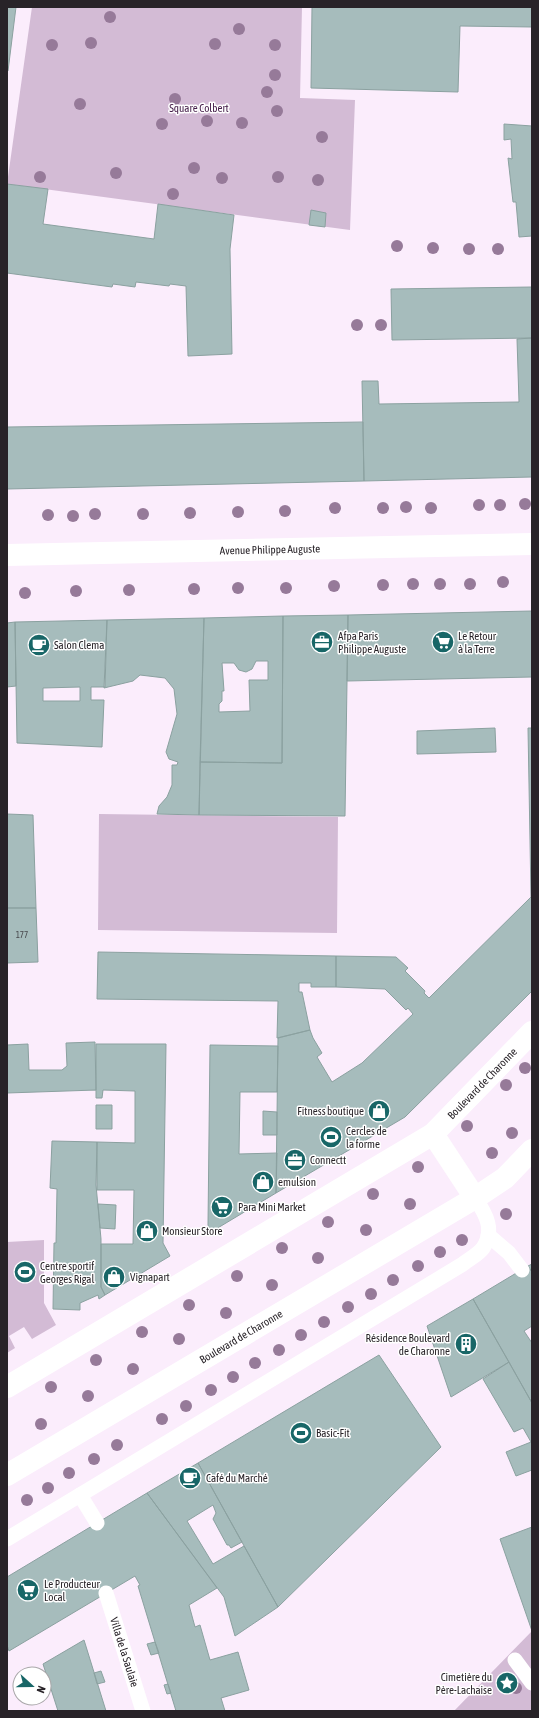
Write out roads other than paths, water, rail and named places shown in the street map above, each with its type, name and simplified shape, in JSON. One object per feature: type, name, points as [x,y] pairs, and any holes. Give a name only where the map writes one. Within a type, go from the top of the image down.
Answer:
[{"type":"main road","name":"Avenue Philippe Auguste","points":[[7,555],[532,544]]},
{"type":"main road","name":"Boulevard de Charonne","points":[[7,1387],[432,1134],[532,1032]]},
{"type":"main road","points":[[432,1134],[475,1198]]},
{"type":"main road","name":"Boulevard de Charonne","points":[[7,1475],[475,1198],[505,1178],[532,1150]]},
{"type":"lane","points":[[7,1539],[463,1264],[482,1248],[488,1235],[487,1217],[475,1198]]},
{"type":"lane","points":[[488,1235],[509,1253],[522,1270]]},
{"type":"lane","points":[[80,1495],[97,1523]]},
{"type":"lane","name":"Villa de la Saulaie","points":[[106,1593],[143,1711]]},
{"type":"lane","points":[[514,1660],[532,1683]]},
{"type":"place","name":"Afpa Paris Philippe Auguste","points":[[322,642]]},
{"type":"place","name":"Le Retour à la Terre","points":[[443,642]]},
{"type":"place","name":"Salon Clema","points":[[39,645]]},
{"type":"place","name":"Fitness boutique","points":[[379,1111]]},
{"type":"place","name":"Cercles de la forme","points":[[331,1137]]},
{"type":"place","name":"Connectt","points":[[295,1160]]},
{"type":"place","name":"emulsion","points":[[263,1182]]},
{"type":"place","name":"Para Mini Market","points":[[222,1207]]},
{"type":"place","name":"Monsieur Store","points":[[147,1231]]},
{"type":"place","name":"Centre sportif Georges Rigal","points":[[25,1272]]},
{"type":"place","name":"Vignapart","points":[[114,1277]]},
{"type":"place","name":"Résidence Boulevard de Charonne","points":[[466,1344]]},
{"type":"place","name":"Basic-Fit","points":[[301,1433]]},
{"type":"place","name":"Café du Marché","points":[[190,1478]]},
{"type":"place","name":"Le Producteur Local","points":[[28,1590]]},
{"type":"place","name":"Cimetière du Père-Lachaise","points":[[507,1683]]},
{"type":"park label","name":"Square Colbert","points":[[199,108]]}]
